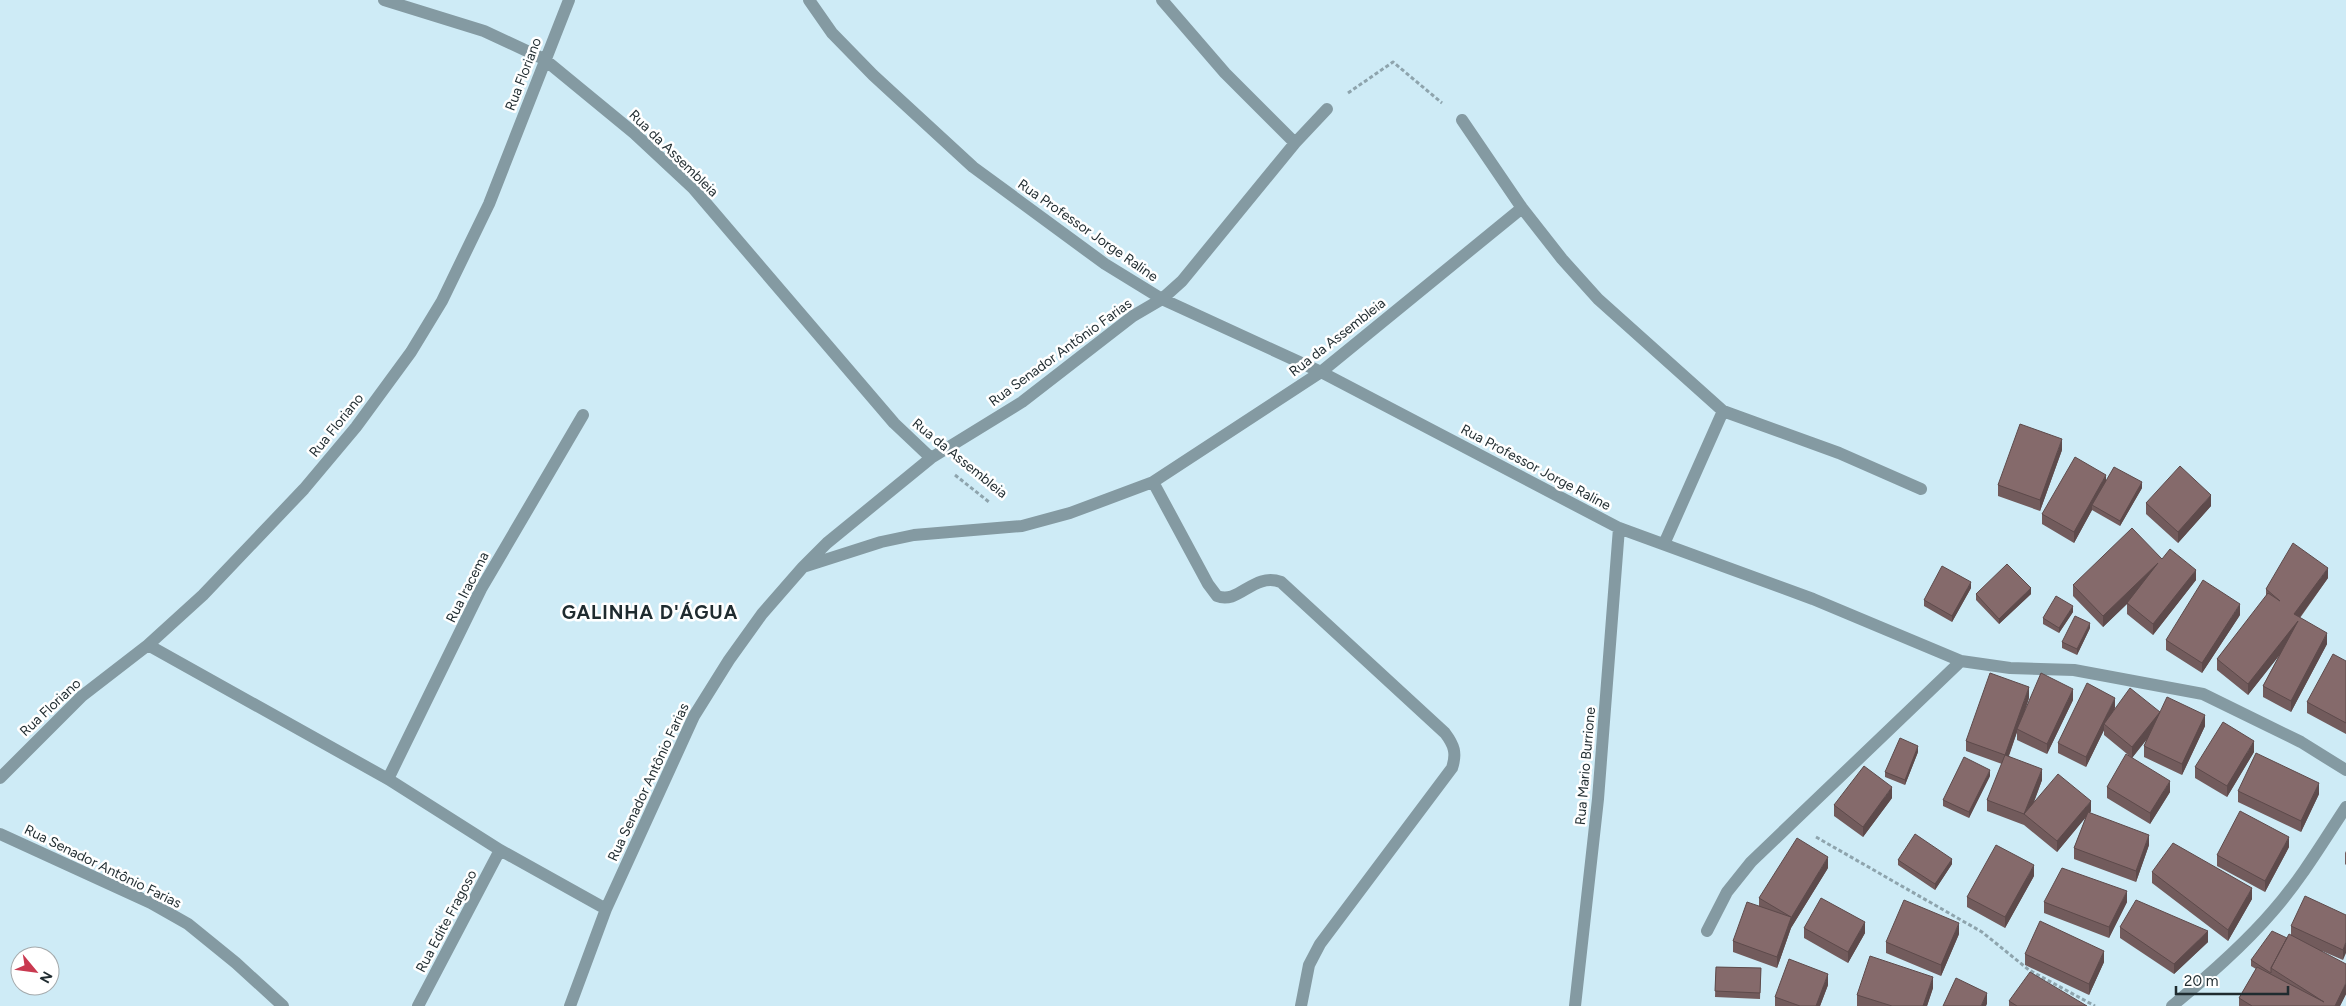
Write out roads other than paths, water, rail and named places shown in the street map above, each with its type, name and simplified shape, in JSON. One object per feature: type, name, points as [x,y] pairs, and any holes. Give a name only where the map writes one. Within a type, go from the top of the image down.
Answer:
[{"type":"street","name":"Rua da Assembleia","points":[[384,0],[484,31],[544,59],[634,133],[693,188],[894,423],[932,458]]},
{"type":"street","name":"Rua Floriano","points":[[0,778],[82,696],[148,645],[203,595],[304,489],[356,427],[411,352],[442,301],[489,204],[544,59],[569,0]]},
{"type":"street","name":"Rua Professor Jorge Raline","points":[[809,0],[832,33],[973,167],[1105,264],[1162,299],[1321,372],[1619,528],[1813,599],[1961,661],[2010,668],[2074,670],[2202,694],[2301,742],[2346,770]]},
{"type":"street","points":[[1162,0],[1225,73],[1295,144]]},
{"type":"street","name":"Rua Senador Antônio Farias","points":[[570,1006],[606,909],[694,716],[762,614],[803,567],[859,516],[932,458],[1022,402],[1134,316],[1162,299],[1182,281],[1295,144],[1327,109]]},
{"type":"street","points":[[1462,120],[1522,208],[1562,259],[1598,299],[1723,411],[1838,453],[1921,489]]},
{"type":"street","name":"Rua da Assembleia","points":[[803,567],[881,542],[914,535],[1022,526],[1070,513],[1153,482],[1321,372],[1522,208]]},
{"type":"street","points":[[1664,544],[1723,411]]},
{"type":"street","name":"Rua Iracema","points":[[388,779],[481,589],[583,415]]},
{"type":"street","points":[[1153,482],[1208,584],[1217,596],[1230,597],[1266,579],[1281,582],[1445,733],[1454,745],[1455,760],[1452,768],[1320,944],[1309,965],[1301,1006]]},
{"type":"street","name":"Rua Mario Burrione","points":[[1575,1006],[1598,799],[1619,528]]},
{"type":"street","points":[[148,645],[388,779],[500,850],[606,909]]},
{"type":"street","points":[[1707,931],[1727,892],[1750,862],[1961,661]]},
{"type":"street","points":[[2172,1006],[2207,978],[2273,912],[2304,871],[2346,807]]},
{"type":"street","name":"Rua Senador Antônio Farias","points":[[0,834],[151,903],[188,924],[236,963],[283,1006]]},
{"type":"street","name":"Rua Edite Fragoso","points":[[418,1006],[500,850]]},
{"type":"district","name":"GALINHA D'ÁGUA","points":[[650,612]]}]
